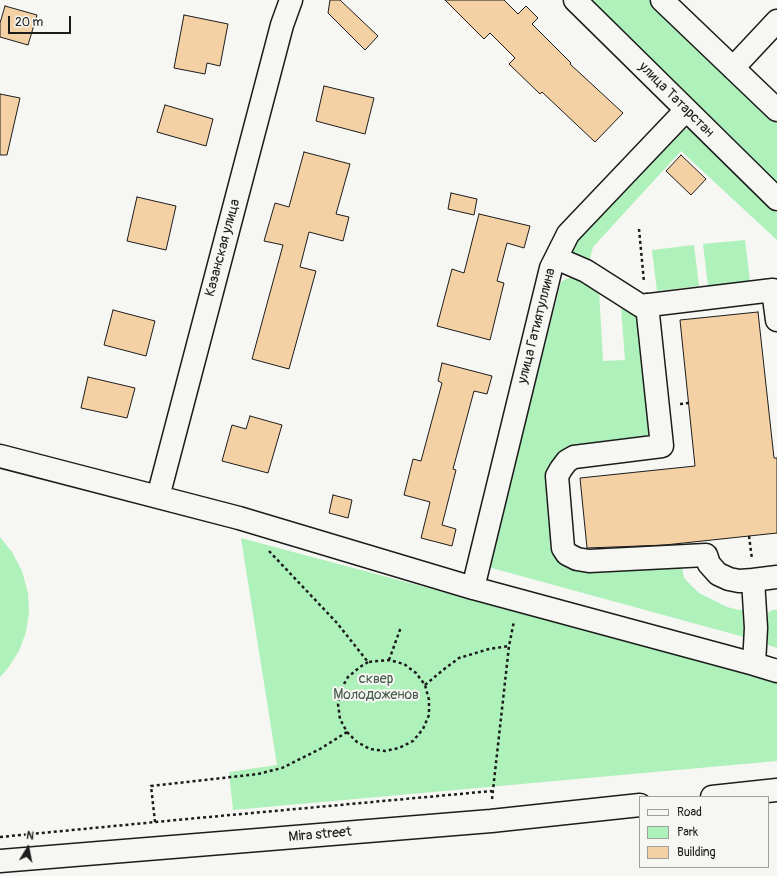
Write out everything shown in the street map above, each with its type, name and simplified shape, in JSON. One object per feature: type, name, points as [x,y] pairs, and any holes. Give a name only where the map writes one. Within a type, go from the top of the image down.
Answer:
[{"type":"street","name":"Казанская улица","points":[[158,497],[282,25],[291,0]]},
{"type":"street","name":"улица Татарстан","points":[[575,0],[777,199]]},
{"type":"street","points":[[662,0],[777,110]]},
{"type":"street","points":[[733,68],[777,21]]},
{"type":"street","name":"улица Гатиятуллина","points":[[473,588],[551,268],[568,234],[686,110]]},
{"type":"street","points":[[556,258],[586,271],[641,306],[773,290],[777,320]]},
{"type":"street","points":[[647,305],[662,446],[574,457],[567,461],[560,469],[557,476],[563,548],[567,554],[576,559],[589,561],[706,555],[709,564],[718,574],[729,579],[739,581],[777,577]]},
{"type":"street","points":[[0,456],[239,518],[473,588],[777,671]]},
{"type":"street","points":[[754,580],[756,628],[754,664]]},
{"type":"street","points":[[721,796],[777,790]]},
{"type":"street","name":"Mira street","points":[[0,861],[491,821],[639,805]]},
{"type":"path","points":[[639,229],[647,305]]},
{"type":"path","points":[[265,546],[337,623],[368,662]]},
{"type":"path","points":[[491,821],[492,791],[509,646],[519,600]]},
{"type":"path","points":[[389,660],[401,627]]},
{"type":"path","points":[[425,685],[460,658],[489,649],[509,646]]},
{"type":"path","points":[[389,660],[404,664],[416,673],[425,685],[429,700],[429,715],[423,729],[413,741],[400,748],[385,751],[370,749],[357,742],[347,732],[340,719],[338,704],[341,689],[348,677],[368,662],[389,660]]},
{"type":"path","points":[[155,822],[151,786],[258,774],[282,768],[304,758],[347,732]]},
{"type":"path","points":[[0,837],[492,791]]},
{"type":"green space","points":[[581,0],[651,0],[777,123],[777,191]]},
{"type":"green space","points":[[690,129],[710,145],[777,213],[777,240],[681,151],[593,247],[589,263],[573,254],[572,249],[574,242],[682,130]]},
{"type":"green space","points":[[745,240],[750,281],[708,286],[703,244]]},
{"type":"green space","points":[[694,245],[699,286],[657,291],[652,250]]},
{"type":"green space","points":[[573,277],[584,279],[599,290],[603,361],[625,360],[621,308],[626,307],[638,316],[651,429],[649,436],[644,439],[568,450],[554,546],[682,567],[684,578],[699,593],[727,607],[739,610],[747,609],[747,626],[744,637],[488,567],[561,282]]},
{"type":"green space","points":[[0,537],[12,552],[22,571],[28,593],[29,612],[26,632],[19,651],[0,677]]},
{"type":"green space","name":"сквер Молодоженов","points":[[241,538],[777,681],[777,761],[233,810],[229,772],[277,765]]},
{"type":"green space","points":[[772,610],[777,610],[777,648],[768,645],[767,618],[768,613]]},
{"type":"building","points":[[330,0],[340,0],[378,36],[365,50],[328,13]]},
{"type":"building","points":[[445,0],[504,0],[518,14],[526,6],[538,18],[532,24],[571,63],[570,64],[623,113],[595,142],[542,92],[540,94],[509,64],[515,58],[490,33],[484,39]]},
{"type":"building","points":[[5,6],[37,15],[28,45],[0,37],[0,23]]},
{"type":"building","points":[[184,15],[228,24],[220,66],[207,63],[205,74],[174,68]]},
{"type":"building","points":[[324,86],[374,98],[365,134],[316,121]]},
{"type":"building","points":[[0,94],[20,98],[7,155],[0,155]]},
{"type":"building","points":[[165,105],[213,119],[206,146],[157,132]]},
{"type":"building","points":[[304,152],[350,164],[336,214],[349,217],[343,241],[309,232],[300,267],[316,271],[289,369],[252,359],[283,245],[264,241],[275,203],[289,207]]},
{"type":"building","points":[[681,155],[706,179],[691,195],[666,171]]},
{"type":"building","points":[[451,193],[477,199],[474,215],[448,209]]},
{"type":"building","points":[[137,197],[176,206],[166,250],[127,241]]},
{"type":"building","points":[[479,214],[530,226],[524,248],[507,243],[497,281],[504,283],[490,340],[437,326],[452,269],[464,273]]},
{"type":"building","points":[[113,310],[155,321],[146,356],[104,345]]},
{"type":"building","points":[[758,312],[774,458],[777,458],[777,533],[665,545],[587,548],[580,478],[695,466],[680,320]]},
{"type":"building","points":[[442,363],[492,376],[487,394],[474,391],[453,469],[456,470],[442,525],[456,529],[452,546],[421,538],[430,502],[404,495],[413,459],[421,461],[442,383],[438,381]]},
{"type":"building","points":[[88,377],[135,388],[127,418],[81,408]]},
{"type":"building","points":[[250,416],[282,425],[268,473],[222,461],[232,425],[246,429]]},
{"type":"building","points":[[333,495],[352,500],[348,518],[329,513]]}]
